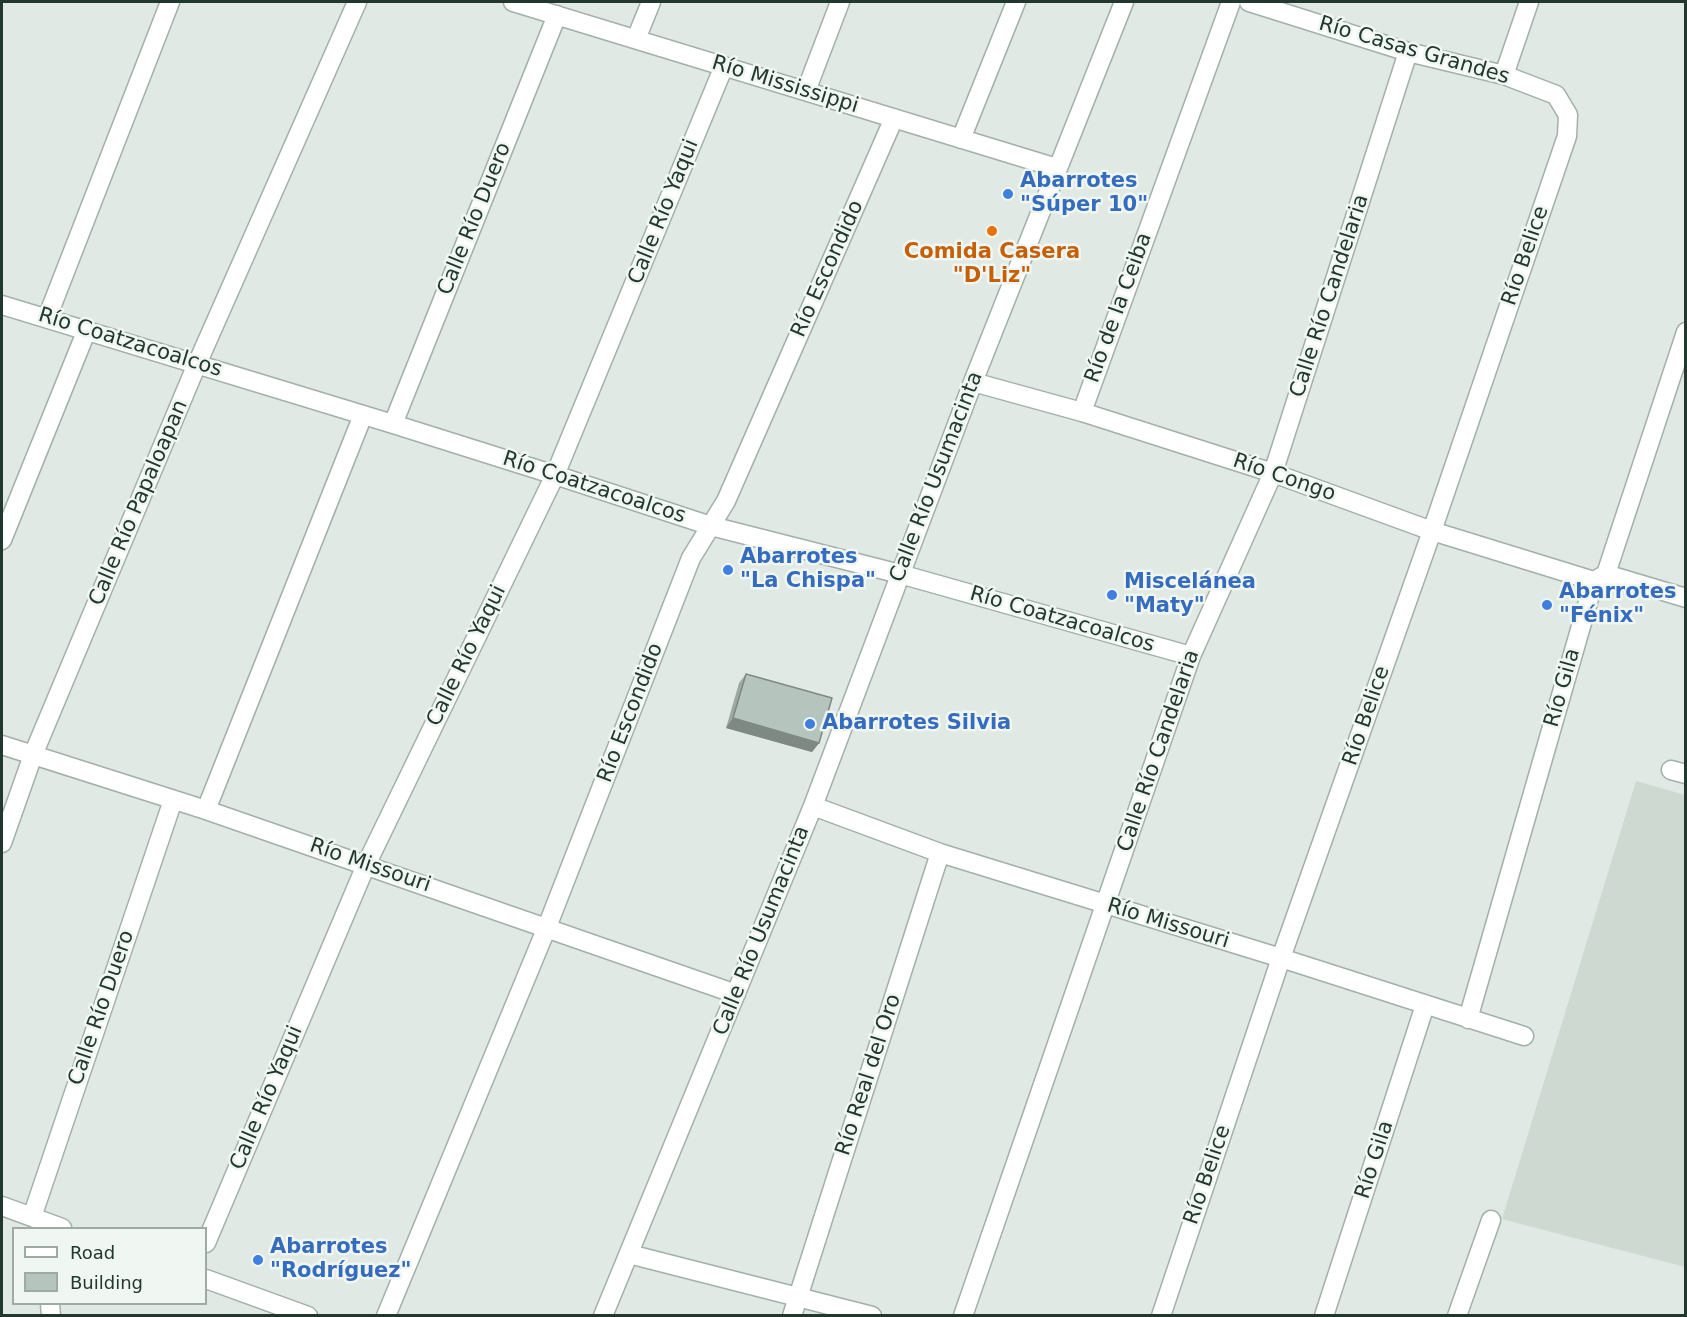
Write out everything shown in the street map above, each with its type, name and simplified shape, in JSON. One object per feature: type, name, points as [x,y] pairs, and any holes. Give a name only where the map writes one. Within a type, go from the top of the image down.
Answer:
[{"type":"street","points":[[47,318],[170,2]]},
{"type":"street","name":"Calle Río Papaloapan","points":[[2,843],[33,755],[197,364],[357,2]]},
{"type":"street","name":"Río Mississippi","points":[[513,2],[1057,168]]},
{"type":"street","points":[[636,39],[651,2]]},
{"type":"street","points":[[806,91],[840,2]]},
{"type":"street","points":[[961,139],[1016,2]]},
{"type":"street","name":"Calle Río Usumacinta","points":[[603,1316],[813,806],[973,382],[1124,2]]},
{"type":"street","name":"Río de la Ceiba","points":[[1082,412],[1231,2]]},
{"type":"street","name":"Río Casas Grandes","points":[[1249,2],[1408,52],[1504,75],[1556,95],[1569,115]]},
{"type":"street","points":[[1504,75],[1529,2]]},
{"type":"street","name":"Calle Río Duero","points":[[393,424],[557,15]]},
{"type":"street","name":"Calle Río Candelaria","points":[[963,1316],[1191,656],[1273,473],[1408,52]]},
{"type":"street","name":"Calle Río Yaqui","points":[[207,1241],[366,865],[555,475],[724,66]]},
{"type":"street","name":"Río Belice","points":[[1161,1316],[1281,958],[1432,531],[1567,136],[1569,115]]},
{"type":"street","name":"Río Escondido","points":[[386,1316],[547,927],[691,558],[726,501],[894,118]]},
{"type":"street","name":"Río Coatzacoalcos","points":[[2,305],[393,424],[711,526],[900,574],[1191,656]]},
{"type":"street","points":[[2,540],[86,332]]},
{"type":"street","name":"Río Gila","points":[[1467,1019],[1600,577],[1686,332]]},
{"type":"street","name":"Río Congo","points":[[973,382],[1082,412],[1273,473],[1432,531],[1686,598]]},
{"type":"street","points":[[206,810],[363,415]]},
{"type":"street","name":"Río Missouri","points":[[2,745],[206,810],[736,994]]},
{"type":"street","name":"Calle Río Duero","points":[[32,1217],[173,800]]},
{"type":"street","name":"Río Missouri","points":[[813,806],[940,853],[1524,1036]]},
{"type":"street","name":"Río Real del Oro","points":[[792,1316],[940,853]]},
{"type":"street","name":"Río Gila","points":[[1324,1316],[1425,1005]]},
{"type":"street","points":[[2,1206],[53,1227]]},
{"type":"street","points":[[1457,1316],[1491,1220]]},
{"type":"street","points":[[629,1254],[872,1316]]},
{"type":"street","points":[[207,1279],[298,1314]]},
{"type":"shaded area","points":[[1636,781],[1685,795],[1685,1267],[1502,1219]]},
{"type":"building","points":[[746,674],[832,698],[819,743],[733,718]]},
{"type":"place","name":"Abarrotes \"Súper 10\"","points":[[1008,194]]},
{"type":"place","name":"Comida Casera \"D'Liz\"","points":[[992,231]]},
{"type":"place","name":"Abarrotes \"La Chispa\"","points":[[728,570]]},
{"type":"place","name":"Miscelánea \"Maty\"","points":[[1112,595]]},
{"type":"place","name":"Abarrotes \"Fénix\"","points":[[1547,605]]},
{"type":"place","name":"Abarrotes Silvia","points":[[810,724]]},
{"type":"place","name":"Abarrotes \"Rodríguez\"","points":[[258,1260]]}]
